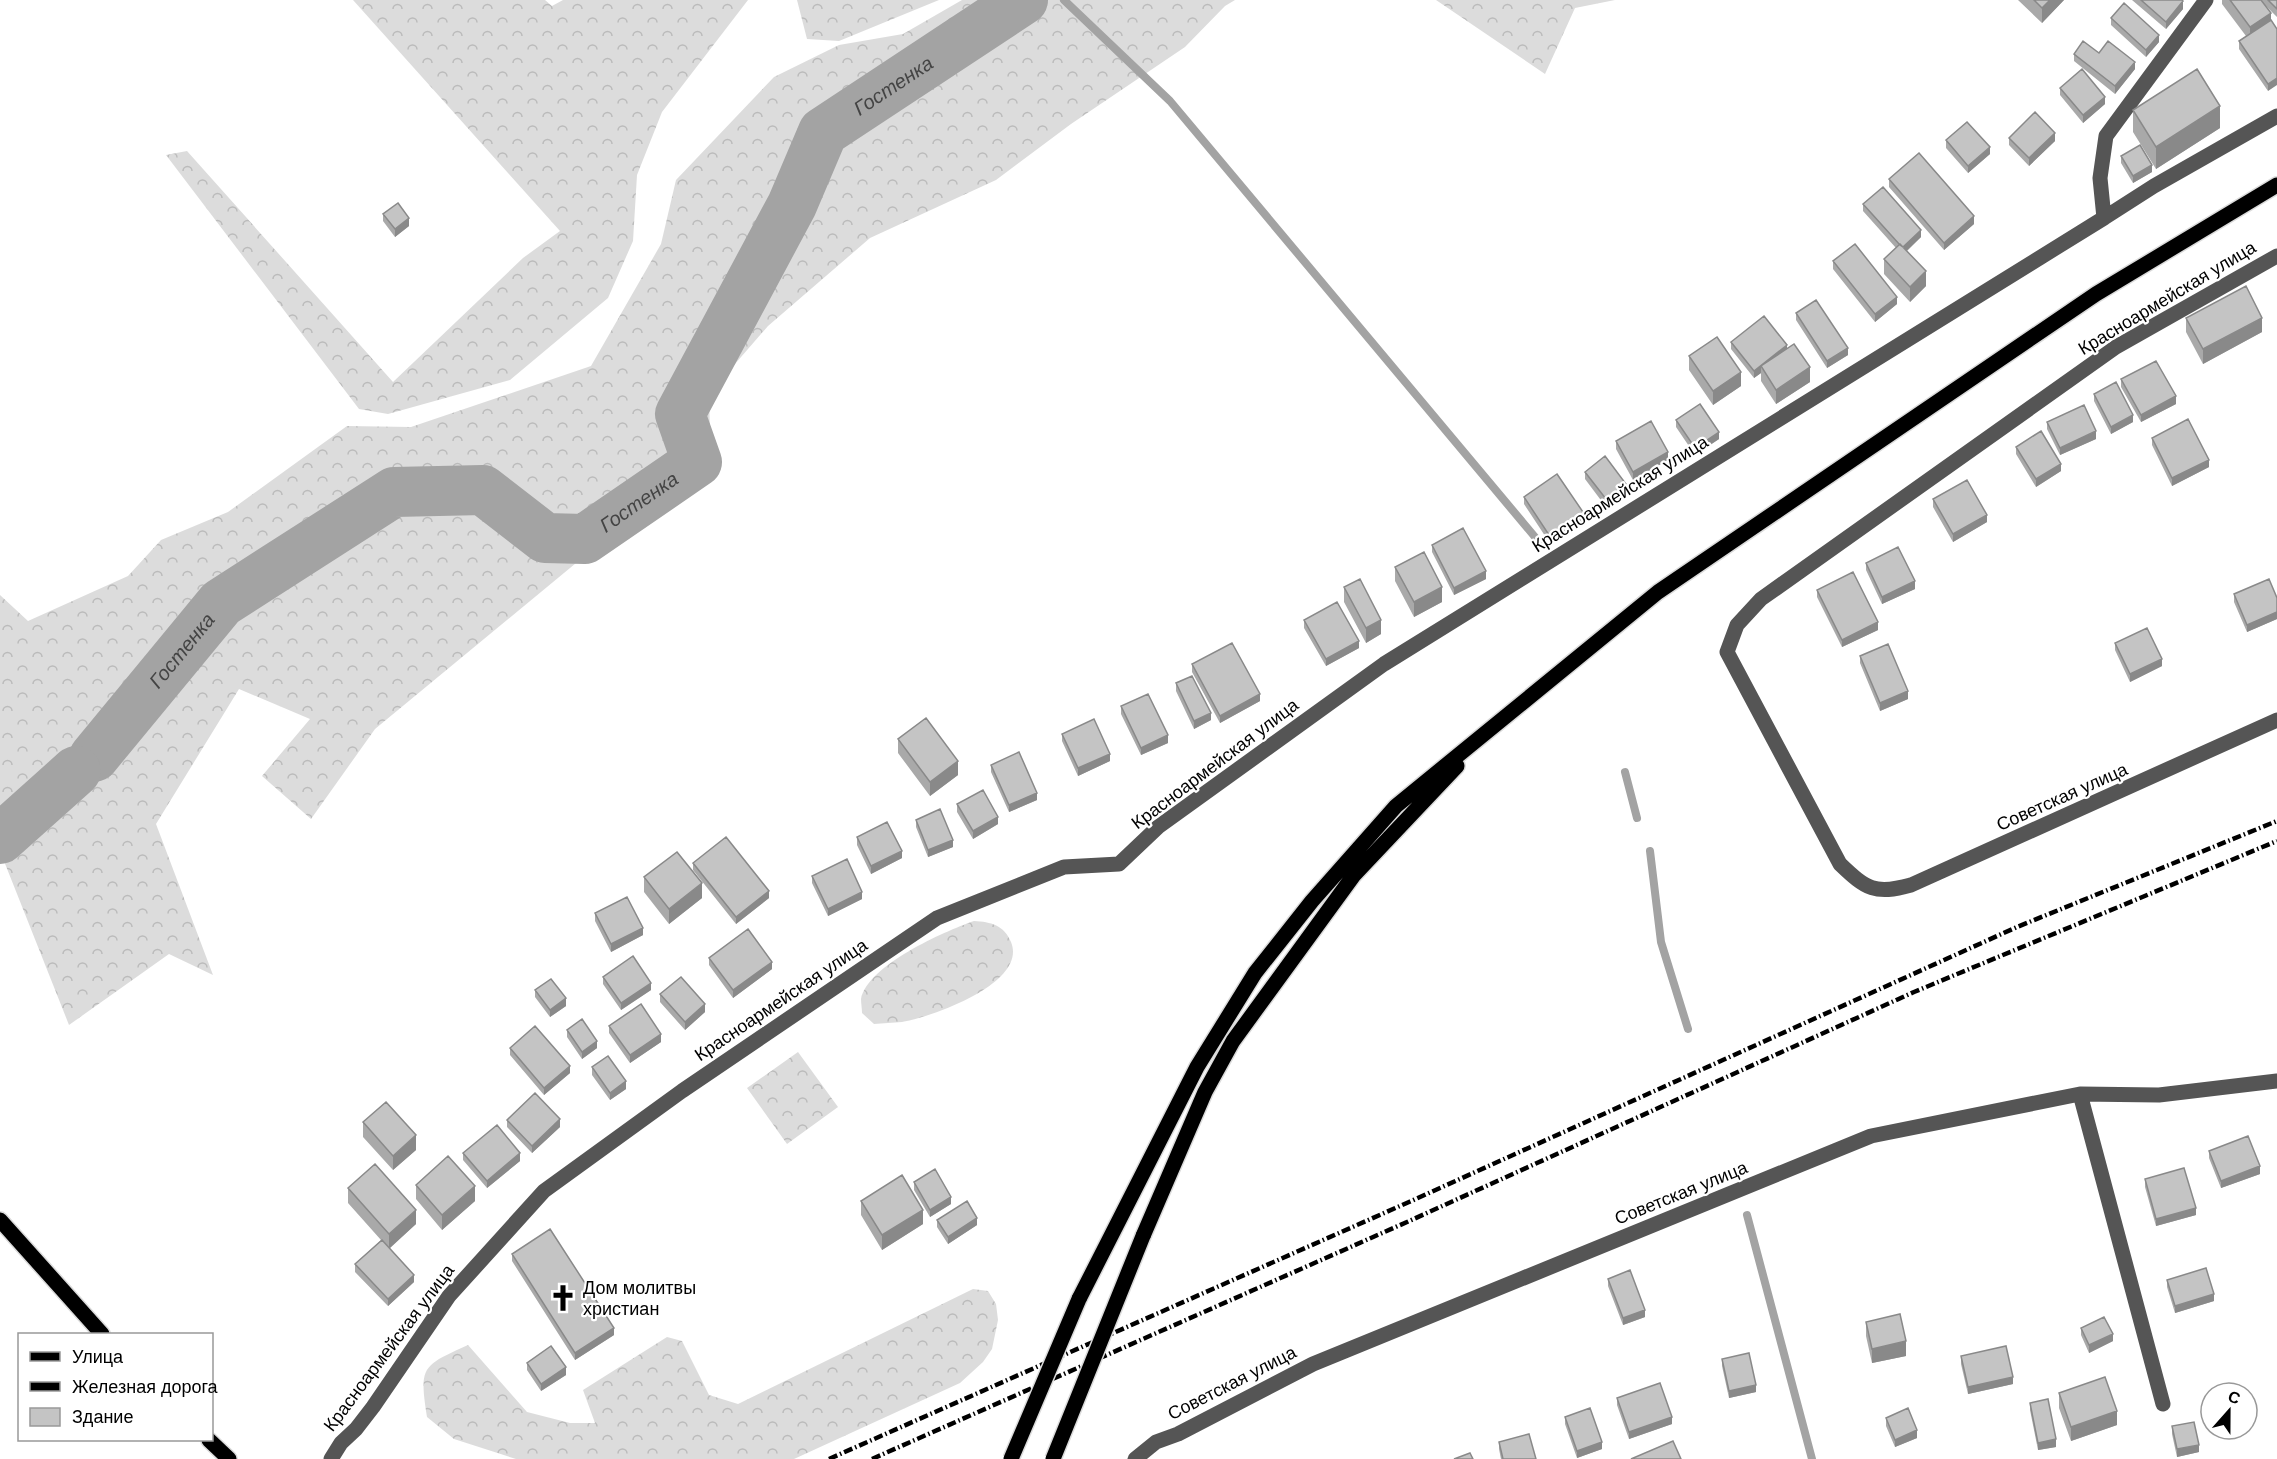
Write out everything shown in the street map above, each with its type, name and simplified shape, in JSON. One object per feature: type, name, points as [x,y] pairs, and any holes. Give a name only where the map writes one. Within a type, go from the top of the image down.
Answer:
[{"type":"main road","name":"Красноармейская улица","points":[[1011,1459],[1079,1299],[1197,1067],[1255,973],[1312,901],[1396,806],[1658,592],[2096,294],[2277,185]]},
{"type":"main road","name":"Красноармейская улица","points":[[1053,1459],[1204,1092],[1233,1041],[1354,875],[1502,719]]},
{"type":"main road","points":[[0,1220],[100,1333]]},
{"type":"main road","points":[[210,1441],[229,1459]]},
{"type":"street","points":[[2104,218],[2100,178],[2106,136],[2206,0]]},
{"type":"street","name":"Красноармейская улица","points":[[330,1459],[341,1443],[374,1407],[449,1296],[544,1191],[682,1091],[937,918],[1064,867],[1119,864],[1158,827],[1384,664],[2154,186],[2277,116]]},
{"type":"street","name":"Красноармейская улица","points":[[1859,883],[1840,864],[1727,652],[1737,625],[1761,599],[2116,347],[2277,255]]},
{"type":"street","name":"Советская улица","points":[[1859,883],[1886,892],[1911,885],[2277,720]]},
{"type":"street","name":"Советская улица","points":[[1135,1459],[1156,1442],[1178,1434],[1313,1364],[1871,1136],[2080,1094],[2159,1095],[2277,1081]]},
{"type":"street","points":[[2080,1094],[2163,1404]]},
{"type":"green space","points":[[353,0],[545,0],[552,6],[563,0],[748,0],[662,112],[637,175],[633,241],[608,298],[510,380],[388,414],[359,409],[166,155],[187,151],[393,382],[523,258],[560,231]]},
{"type":"green space","points":[[797,0],[939,0],[839,41],[807,39]]},
{"type":"green space","points":[[962,0],[1235,0],[1225,6],[1185,47],[1071,124],[996,180],[870,238],[768,326],[709,394],[711,471],[616,530],[375,729],[311,819],[262,776],[310,719],[239,689],[156,824],[213,975],[169,954],[69,1025],[0,851],[0,595],[28,621],[128,576],[161,540],[228,512],[347,426],[411,427],[591,366],[661,244],[676,180],[774,77],[839,45],[903,34]]},
{"type":"green space","points":[[1436,0],[1615,0],[1575,8],[1545,74]]},
{"type":"green space","points":[[974,921],[986,922],[1001,928],[1011,942],[1012,957],[1005,971],[992,984],[974,996],[916,1019],[874,1024],[862,1013],[861,999],[867,986],[877,974],[908,951]]},
{"type":"green space","points":[[798,1052],[838,1107],[787,1144],[747,1088]]},
{"type":"green space","points":[[973,1289],[988,1291],[996,1304],[998,1320],[992,1349],[983,1362],[960,1383],[794,1459],[516,1459],[454,1439],[427,1417],[424,1377],[427,1370],[441,1358],[468,1345],[527,1412],[570,1423],[595,1423],[583,1390],[667,1337],[682,1341],[709,1395],[738,1404]]},
{"type":"building","points":[[2034,0],[2050,0],[2042,8]]},
{"type":"building","points":[[2141,0],[2182,0],[2183,1],[2166,22]]},
{"type":"building","points":[[2230,0],[2261,0],[2271,13],[2250,27]]},
{"type":"building","points":[[2268,0],[2277,0],[2277,9]]},
{"type":"building","points":[[2124,3],[2159,35],[2146,50],[2111,18]]},
{"type":"building","points":[[2271,20],[2277,29],[2277,78],[2268,84],[2239,41]]},
{"type":"building","points":[[2083,41],[2099,53],[2108,41],[2135,62],[2115,86],[2074,54]]},
{"type":"building","points":[[2082,69],[2105,97],[2083,115],[2060,88]]},
{"type":"building","points":[[2197,69],[2220,106],[2156,147],[2133,110]]},
{"type":"building","points":[[2035,112],[2055,133],[2029,158],[2009,138]]},
{"type":"building","points":[[1967,122],[1990,147],[1968,166],[1946,140]]},
{"type":"building","points":[[2140,145],[2152,165],[2133,176],[2121,156]]},
{"type":"building","points":[[1919,153],[1974,216],[1944,243],[1889,179]]},
{"type":"building","points":[[1883,187],[1921,230],[1903,247],[1863,204]]},
{"type":"building","points":[[398,203],[409,218],[395,229],[383,214]]},
{"type":"building","points":[[1855,244],[1897,297],[1875,314],[1833,261]]},
{"type":"building","points":[[1900,244],[1926,271],[1910,287],[1884,259]]},
{"type":"building","points":[[2246,286],[2262,318],[2203,349],[2186,318]]},
{"type":"building","points":[[1816,300],[1848,348],[1827,361],[1796,313]]},
{"type":"building","points":[[1764,316],[1787,345],[1754,371],[1731,342]]},
{"type":"building","points":[[1717,337],[1741,372],[1713,391],[1689,356]]},
{"type":"building","points":[[1794,344],[1810,367],[1776,390],[1761,366]]},
{"type":"building","points":[[2156,361],[2176,396],[2141,415],[2121,379]]},
{"type":"building","points":[[2116,382],[2133,415],[2111,427],[2094,394]]},
{"type":"building","points":[[1700,404],[1719,432],[1695,448],[1676,420]]},
{"type":"building","points":[[2084,405],[2096,431],[2060,448],[2047,422]]},
{"type":"building","points":[[2188,419],[2209,460],[2172,478],[2152,438]]},
{"type":"building","points":[[1651,421],[1668,452],[1633,472],[1616,441]]},
{"type":"building","points":[[2041,431],[2061,464],[2036,479],[2016,447]]},
{"type":"building","points":[[1605,456],[1626,484],[1606,499],[1585,472]]},
{"type":"building","points":[[1557,474],[1585,515],[1551,538],[1524,497]]},
{"type":"building","points":[[1967,480],[1987,515],[1953,534],[1933,499]]},
{"type":"building","points":[[1463,528],[1486,571],[1454,588],[1432,545]]},
{"type":"building","points":[[1898,547],[1915,581],[1882,597],[1866,563]]},
{"type":"building","points":[[1424,552],[1442,587],[1414,602],[1395,567]]},
{"type":"building","points":[[1853,572],[1878,622],[1842,640],[1817,590]]},
{"type":"building","points":[[1360,579],[1381,620],[1366,628],[1344,587]]},
{"type":"building","points":[[2269,579],[2277,598],[2277,612],[2247,625],[2234,594]]},
{"type":"building","points":[[1337,602],[1359,641],[1326,659],[1304,620]]},
{"type":"building","points":[[2147,628],[2162,659],[2130,674],[2115,643]]},
{"type":"building","points":[[1232,643],[1260,694],[1220,716],[1192,664]]},
{"type":"building","points":[[1888,644],[1908,691],[1880,703],[1860,656]]},
{"type":"building","points":[[1192,676],[1211,713],[1194,721],[1176,683]]},
{"type":"building","points":[[1148,694],[1168,735],[1141,748],[1121,706]]},
{"type":"building","points":[[926,718],[958,761],[930,782],[898,739]]},
{"type":"building","points":[[1094,719],[1110,754],[1078,768],[1062,734]]},
{"type":"building","points":[[1019,752],[1037,793],[1009,805],[991,765]]},
{"type":"building","points":[[983,790],[998,817],[973,831],[957,804]]},
{"type":"building","points":[[940,809],[953,840],[928,850],[916,820]]},
{"type":"building","points":[[887,822],[902,851],[871,866],[857,837]]},
{"type":"building","points":[[726,837],[769,891],[736,917],[693,863]]},
{"type":"building","points":[[677,852],[702,883],[669,909],[644,877]]},
{"type":"building","points":[[847,859],[862,892],[828,909],[812,876]]},
{"type":"building","points":[[627,897],[643,928],[611,944],[595,913]]},
{"type":"building","points":[[748,929],[772,962],[733,990],[709,958]]},
{"type":"building","points":[[633,956],[651,983],[621,1003],[603,977]]},
{"type":"building","points":[[681,977],[705,1004],[685,1022],[660,994]]},
{"type":"building","points":[[551,979],[566,998],[550,1010],[535,990]]},
{"type":"building","points":[[641,1004],[661,1034],[630,1055],[609,1026]]},
{"type":"building","points":[[582,1019],[597,1041],[582,1052],[567,1030]]},
{"type":"building","points":[[535,1026],[570,1066],[544,1088],[510,1048]]},
{"type":"building","points":[[608,1056],[626,1081],[610,1093],[592,1067]]},
{"type":"building","points":[[535,1093],[560,1119],[532,1146],[507,1120]]},
{"type":"building","points":[[386,1102],[416,1135],[393,1156],[363,1122]]},
{"type":"building","points":[[497,1125],[520,1153],[487,1181],[463,1153]]},
{"type":"building","points":[[2248,1136],[2260,1166],[2221,1181],[2209,1151]]},
{"type":"building","points":[[448,1156],[475,1186],[442,1215],[416,1185]]},
{"type":"building","points":[[375,1164],[416,1210],[389,1234],[348,1188]]},
{"type":"building","points":[[2184,1168],[2196,1208],[2156,1219],[2145,1179]]},
{"type":"building","points":[[935,1169],[951,1197],[930,1210],[914,1182]]},
{"type":"building","points":[[902,1175],[923,1210],[882,1235],[861,1201]]},
{"type":"building","points":[[967,1201],[977,1218],[948,1237],[937,1220]]},
{"type":"building","name":"Дом молитвы христиан","points":[[550,1229],[614,1328],[575,1353],[512,1254]]},
{"type":"building","points":[[382,1240],[414,1275],[388,1299],[355,1264]]},
{"type":"building","points":[[2206,1268],[2214,1294],[2175,1306],[2167,1280]]},
{"type":"building","points":[[1630,1270],[1645,1310],[1623,1318],[1608,1279]]},
{"type":"building","points":[[1900,1314],[1906,1341],[1872,1349],[1866,1322]]},
{"type":"building","points":[[2104,1317],[2113,1334],[2089,1345],[2081,1328]]},
{"type":"building","points":[[551,1346],[566,1367],[541,1384],[527,1363]]},
{"type":"building","points":[[2006,1346],[2013,1377],[1968,1387],[1961,1356]]},
{"type":"building","points":[[1749,1353],[1756,1385],[1729,1391],[1722,1359]]},
{"type":"building","points":[[2105,1377],[2117,1411],[2071,1427],[2059,1393]]},
{"type":"building","points":[[1660,1383],[1672,1417],[1629,1432],[1617,1398]]},
{"type":"building","points":[[2048,1399],[2056,1439],[2038,1443],[2030,1403]]},
{"type":"building","points":[[1590,1408],[1602,1442],[1577,1451],[1565,1417]]},
{"type":"building","points":[[1908,1408],[1917,1430],[1895,1440],[1886,1418]]},
{"type":"building","points":[[2194,1422],[2199,1445],[2177,1449],[2172,1426]]},
{"type":"building","points":[[1529,1434],[1536,1459],[1503,1459],[1499,1442]]},
{"type":"building","points":[[1673,1441],[1681,1459],[1631,1459]]},
{"type":"building","points":[[1470,1453],[1473,1459],[1454,1459]]},
{"type":"waterway","name":"Гостенка","points":[[94,757],[221,603],[394,492],[483,490],[545,538],[585,539],[697,462],[680,414],[792,205],[823,132],[1023,0]]},
{"type":"waterway","points":[[1064,0],[1170,101],[1540,543]]},
{"type":"waterway","name":"Гостенка","points":[[0,839],[76,771]]},
{"type":"waterway","points":[[1625,772],[1637,818]]},
{"type":"waterway","points":[[1650,851],[1661,942],[1688,1029]]},
{"type":"waterway","points":[[1747,1215],[1812,1459]]},
{"type":"railway","points":[[829,1459],[1409,1202],[2017,927],[2277,821]]},
{"type":"railway","points":[[872,1459],[1407,1222],[1914,992],[2277,841]]},
{"type":"place","name":"Дом молитвы христиан","points":[[563,1298]]}]
